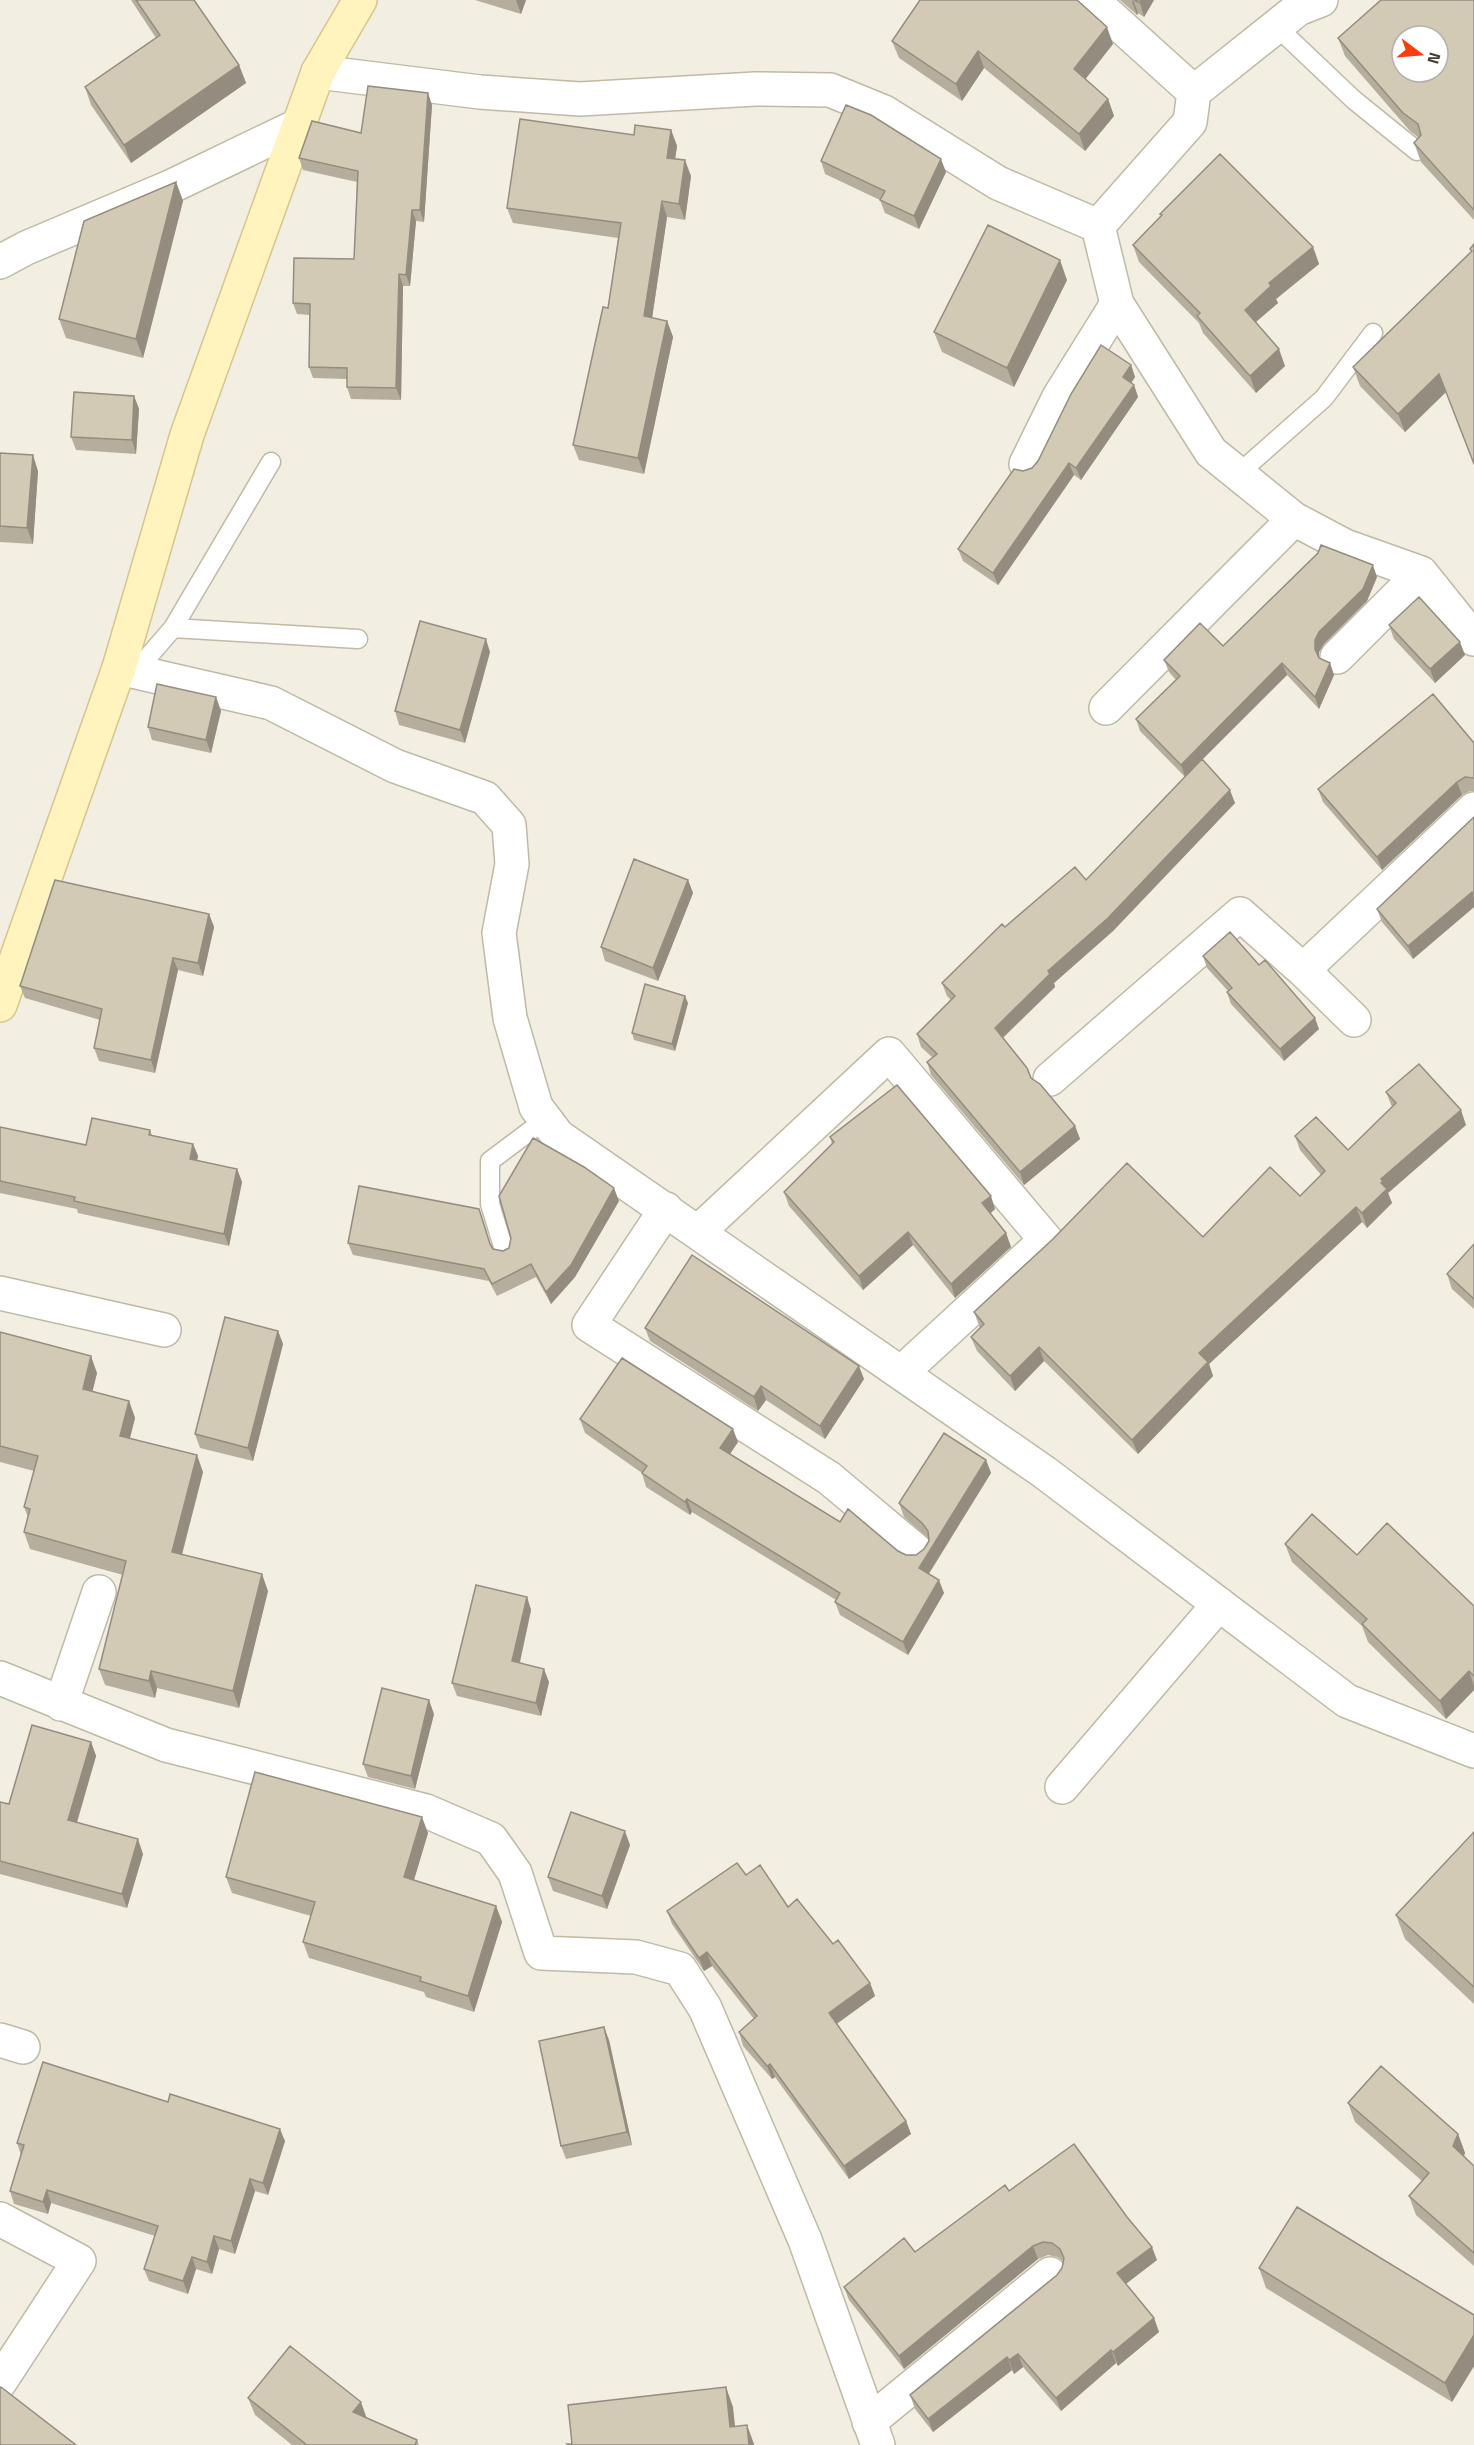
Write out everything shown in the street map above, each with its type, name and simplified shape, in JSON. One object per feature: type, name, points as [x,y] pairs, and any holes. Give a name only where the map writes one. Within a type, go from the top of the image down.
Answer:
[{"type":"street","points":[[0,1005],[127,670],[187,435],[318,72],[360,0]]},
{"type":"street","points":[[1092,0],[1194,92]]},
{"type":"street","points":[[1098,226],[1190,122],[1194,92],[1298,9],[1321,0]]},
{"type":"street","points":[[318,72],[480,92],[580,99],[755,89],[830,90],[884,112],[998,183],[1098,226]]},
{"type":"street","points":[[0,262],[26,248],[170,186],[299,125]]},
{"type":"street","points":[[1098,226],[1118,304],[1211,452],[1294,519],[1345,546],[1421,573],[1474,639]]},
{"type":"street","points":[[1026,464],[1059,397],[1118,304]]},
{"type":"street","points":[[1106,708],[1294,519]]},
{"type":"street","points":[[1336,657],[1421,573]]},
{"type":"street","points":[[127,670],[271,703],[395,766],[485,798],[509,825],[512,864],[499,933],[510,1018],[536,1107],[558,1136],[1044,1472],[1347,1701],[1474,1751]]},
{"type":"street","points":[[1303,970],[1474,809]]},
{"type":"street","points":[[1050,1079],[1240,914],[1303,970],[1354,1020]]},
{"type":"street","points":[[698,1232],[889,1054],[1046,1240],[901,1373]]},
{"type":"street","points":[[666,1209],[589,1325],[829,1478],[915,1550]]},
{"type":"street","points":[[0,1293],[164,1330]]},
{"type":"street","points":[[61,1704],[99,1592]]},
{"type":"street","points":[[1062,1787],[1219,1604]]},
{"type":"street","points":[[0,1678],[166,1745],[426,1811],[491,1839],[515,1873],[541,1953],[636,1957],[680,1969],[705,2007],[805,2240],[873,2433],[1050,2274]]},
{"type":"street","points":[[0,2219],[79,2261],[0,2382]]},
{"type":"lane","points":[[1276,27],[1354,100],[1417,151]]},
{"type":"lane","points":[[1238,474],[1324,399],[1372,333]]},
{"type":"lane","points":[[127,670],[173,628],[271,462]]},
{"type":"lane","points":[[173,628],[358,639]]},
{"type":"lane","points":[[505,1252],[490,1204],[490,1161],[546,1119]]},
{"type":"building","points":[[136,0],[194,0],[239,65],[124,145],[85,87],[160,35]]},
{"type":"building","points":[[920,0],[1077,0],[1107,27],[1074,69],[1108,99],[1079,134],[978,51],[956,84],[892,41]]},
{"type":"building","points":[[1381,0],[1474,0],[1474,210],[1414,143],[1421,135],[1418,124],[1403,113],[1338,38]]},
{"type":"building","points":[[368,86],[428,93],[420,210],[412,210],[406,275],[399,274],[396,388],[347,387],[347,368],[309,367],[310,304],[293,303],[294,258],[354,259],[358,171],[299,158],[312,121],[361,133]]},
{"type":"building","points":[[846,105],[871,115],[941,159],[914,216],[880,200],[885,191],[821,161]]},
{"type":"building","points":[[520,119],[634,135],[635,125],[671,130],[667,158],[685,160],[679,204],[662,201],[644,316],[667,321],[638,458],[573,445],[603,307],[608,308],[621,223],[507,208]]},
{"type":"building","points":[[1220,154],[1313,247],[1269,283],[1271,286],[1245,310],[1279,349],[1250,376],[1197,316],[1200,313],[1133,245],[1162,215],[1160,214]]},
{"type":"building","points":[[176,182],[136,339],[59,319],[84,221]]},
{"type":"building","points":[[988,225],[1060,260],[1007,368],[934,332]]},
{"type":"building","points":[[1474,244],[1474,464],[1439,374],[1398,414],[1353,367],[1472,251],[1470,249]]},
{"type":"building","points":[[1101,345],[1131,365],[1123,377],[1134,385],[1076,468],[1069,463],[993,573],[958,549],[1014,469],[1023,471],[1032,468],[1038,461],[1071,394]]},
{"type":"building","points":[[74,392],[134,396],[132,440],[71,437]]},
{"type":"building","points":[[0,453],[33,455],[27,528],[0,526]]},
{"type":"building","points":[[1321,545],[1373,565],[1363,589],[1319,632],[1315,640],[1315,649],[1319,658],[1330,663],[1315,697],[1282,663],[1181,765],[1136,719],[1180,676],[1164,660],[1200,623],[1223,646],[1318,553]]},
{"type":"building","points":[[1419,597],[1460,642],[1430,669],[1389,625]]},
{"type":"building","points":[[420,621],[486,639],[460,730],[395,711]]},
{"type":"building","points":[[157,684],[216,697],[206,740],[148,727]]},
{"type":"building","points":[[1433,694],[1474,743],[1474,778],[1465,777],[1457,782],[1377,857],[1318,789]]},
{"type":"building","points":[[1202,759],[1230,790],[1108,918],[1048,971],[1050,974],[995,1028],[1027,1068],[1031,1078],[1040,1084],[1075,1126],[1020,1172],[927,1062],[937,1054],[917,1034],[955,996],[942,983],[1002,924],[1005,927],[1075,867],[1086,880]]},
{"type":"building","points":[[1474,817],[1474,895],[1472,892],[1408,946],[1377,909]]},
{"type":"building","points":[[634,859],[688,880],[653,968],[601,947]]},
{"type":"building","points":[[55,880],[209,914],[198,963],[173,958],[151,1060],[94,1048],[102,1009],[20,986]]},
{"type":"building","points":[[1230,932],[1259,965],[1265,960],[1315,1018],[1280,1049],[1227,992],[1232,988],[1203,956]]},
{"type":"building","points":[[645,984],[685,996],[672,1044],[632,1033]]},
{"type":"building","points":[[1419,1064],[1461,1110],[1381,1179],[1383,1182],[1381,1183],[1387,1189],[1362,1213],[1356,1207],[1199,1353],[1208,1362],[1132,1440],[1039,1347],[1010,1376],[971,1337],[984,1324],[974,1312],[1053,1239],[1127,1163],[1203,1237],[1270,1167],[1300,1196],[1325,1171],[1295,1136],[1316,1117],[1348,1150],[1396,1103],[1386,1092]]},
{"type":"building","points":[[897,1085],[991,1196],[982,1203],[1006,1233],[951,1284],[908,1232],[859,1276],[784,1192],[834,1142],[830,1137]]},
{"type":"building","points":[[92,1118],[150,1130],[149,1135],[193,1144],[190,1159],[237,1169],[224,1234],[74,1201],[75,1197],[0,1181],[0,1127],[86,1145]]},
{"type":"building","points":[[533,1138],[584,1167],[614,1188],[571,1265],[546,1292],[531,1264],[492,1284],[484,1269],[348,1243],[359,1186],[479,1209],[493,1249],[503,1251],[509,1248],[511,1238],[499,1196]]},
{"type":"building","points":[[1474,1244],[1474,1299],[1447,1274]]},
{"type":"building","points":[[692,1255],[859,1366],[820,1426],[761,1386],[754,1397],[645,1328]]},
{"type":"building","points":[[225,1317],[278,1331],[248,1448],[195,1434]]},
{"type":"building","points":[[0,1332],[91,1356],[83,1389],[129,1401],[120,1436],[197,1455],[172,1552],[262,1574],[233,1691],[151,1671],[149,1681],[99,1669],[126,1561],[24,1532],[30,1509],[24,1507],[38,1456],[0,1446]]},
{"type":"building","points":[[622,1358],[733,1429],[720,1448],[840,1522],[848,1509],[898,1551],[906,1555],[916,1555],[924,1549],[929,1541],[928,1531],[899,1503],[944,1433],[986,1460],[919,1568],[939,1580],[903,1642],[835,1602],[840,1593],[687,1499],[685,1502],[642,1473],[647,1466],[580,1419]]},
{"type":"building","points":[[1312,1514],[1357,1555],[1387,1523],[1474,1606],[1474,1676],[1469,1671],[1440,1701],[1362,1624],[1367,1619],[1285,1544]]},
{"type":"building","points":[[476,1585],[527,1597],[512,1661],[544,1669],[536,1703],[452,1683]]},
{"type":"building","points":[[382,1688],[429,1700],[411,1776],[363,1764]]},
{"type":"building","points":[[32,1725],[91,1742],[68,1820],[138,1839],[122,1894],[0,1861],[0,1802],[9,1804]]},
{"type":"building","points":[[255,1772],[422,1817],[404,1877],[496,1906],[468,1996],[420,1981],[421,1977],[303,1942],[315,1902],[226,1877]]},
{"type":"building","points":[[571,1812],[625,1831],[602,1896],[548,1877]]},
{"type":"building","points":[[1474,1832],[1474,1987],[1396,1915]]},
{"type":"building","points":[[737,1863],[746,1875],[760,1865],[788,1907],[797,1899],[833,1944],[838,1940],[870,1983],[829,2013],[906,2121],[844,2166],[770,2064],[767,2066],[739,2032],[757,2016],[707,1952],[699,1958],[667,1911]]},
{"type":"building","points":[[604,2027],[627,2132],[561,2146],[539,2041]]},
{"type":"building","points":[[43,2062],[168,2102],[170,2094],[280,2129],[263,2183],[250,2179],[231,2241],[214,2236],[207,2262],[192,2257],[183,2281],[144,2269],[158,2226],[47,2190],[43,2202],[10,2191],[24,2145],[17,2143]]},
{"type":"building","points":[[1381,2066],[1458,2134],[1453,2146],[1474,2166],[1474,2253],[1409,2196],[1429,2173],[1348,2103]]},
{"type":"building","points":[[1074,2144],[1127,2217],[1152,2247],[1117,2273],[1154,2318],[1113,2352],[1111,2350],[1056,2398],[1018,2354],[1009,2360],[1007,2357],[928,2419],[910,2395],[1057,2275],[1062,2268],[1064,2258],[1060,2249],[1052,2243],[1043,2242],[1033,2246],[899,2356],[844,2287],[904,2238],[915,2252],[1005,2185],[1009,2191]]},
{"type":"building","points":[[1297,2207],[1474,2315],[1474,2335],[1445,2383],[1259,2268]]},
{"type":"building","points":[[290,2346],[361,2402],[353,2412],[417,2440],[415,2445],[307,2445],[248,2398]]},
{"type":"building","points":[[1,2387],[76,2445],[0,2445]]},
{"type":"building","points":[[726,2387],[730,2427],[747,2425],[749,2445],[567,2444],[572,2444],[568,2405]]}]
